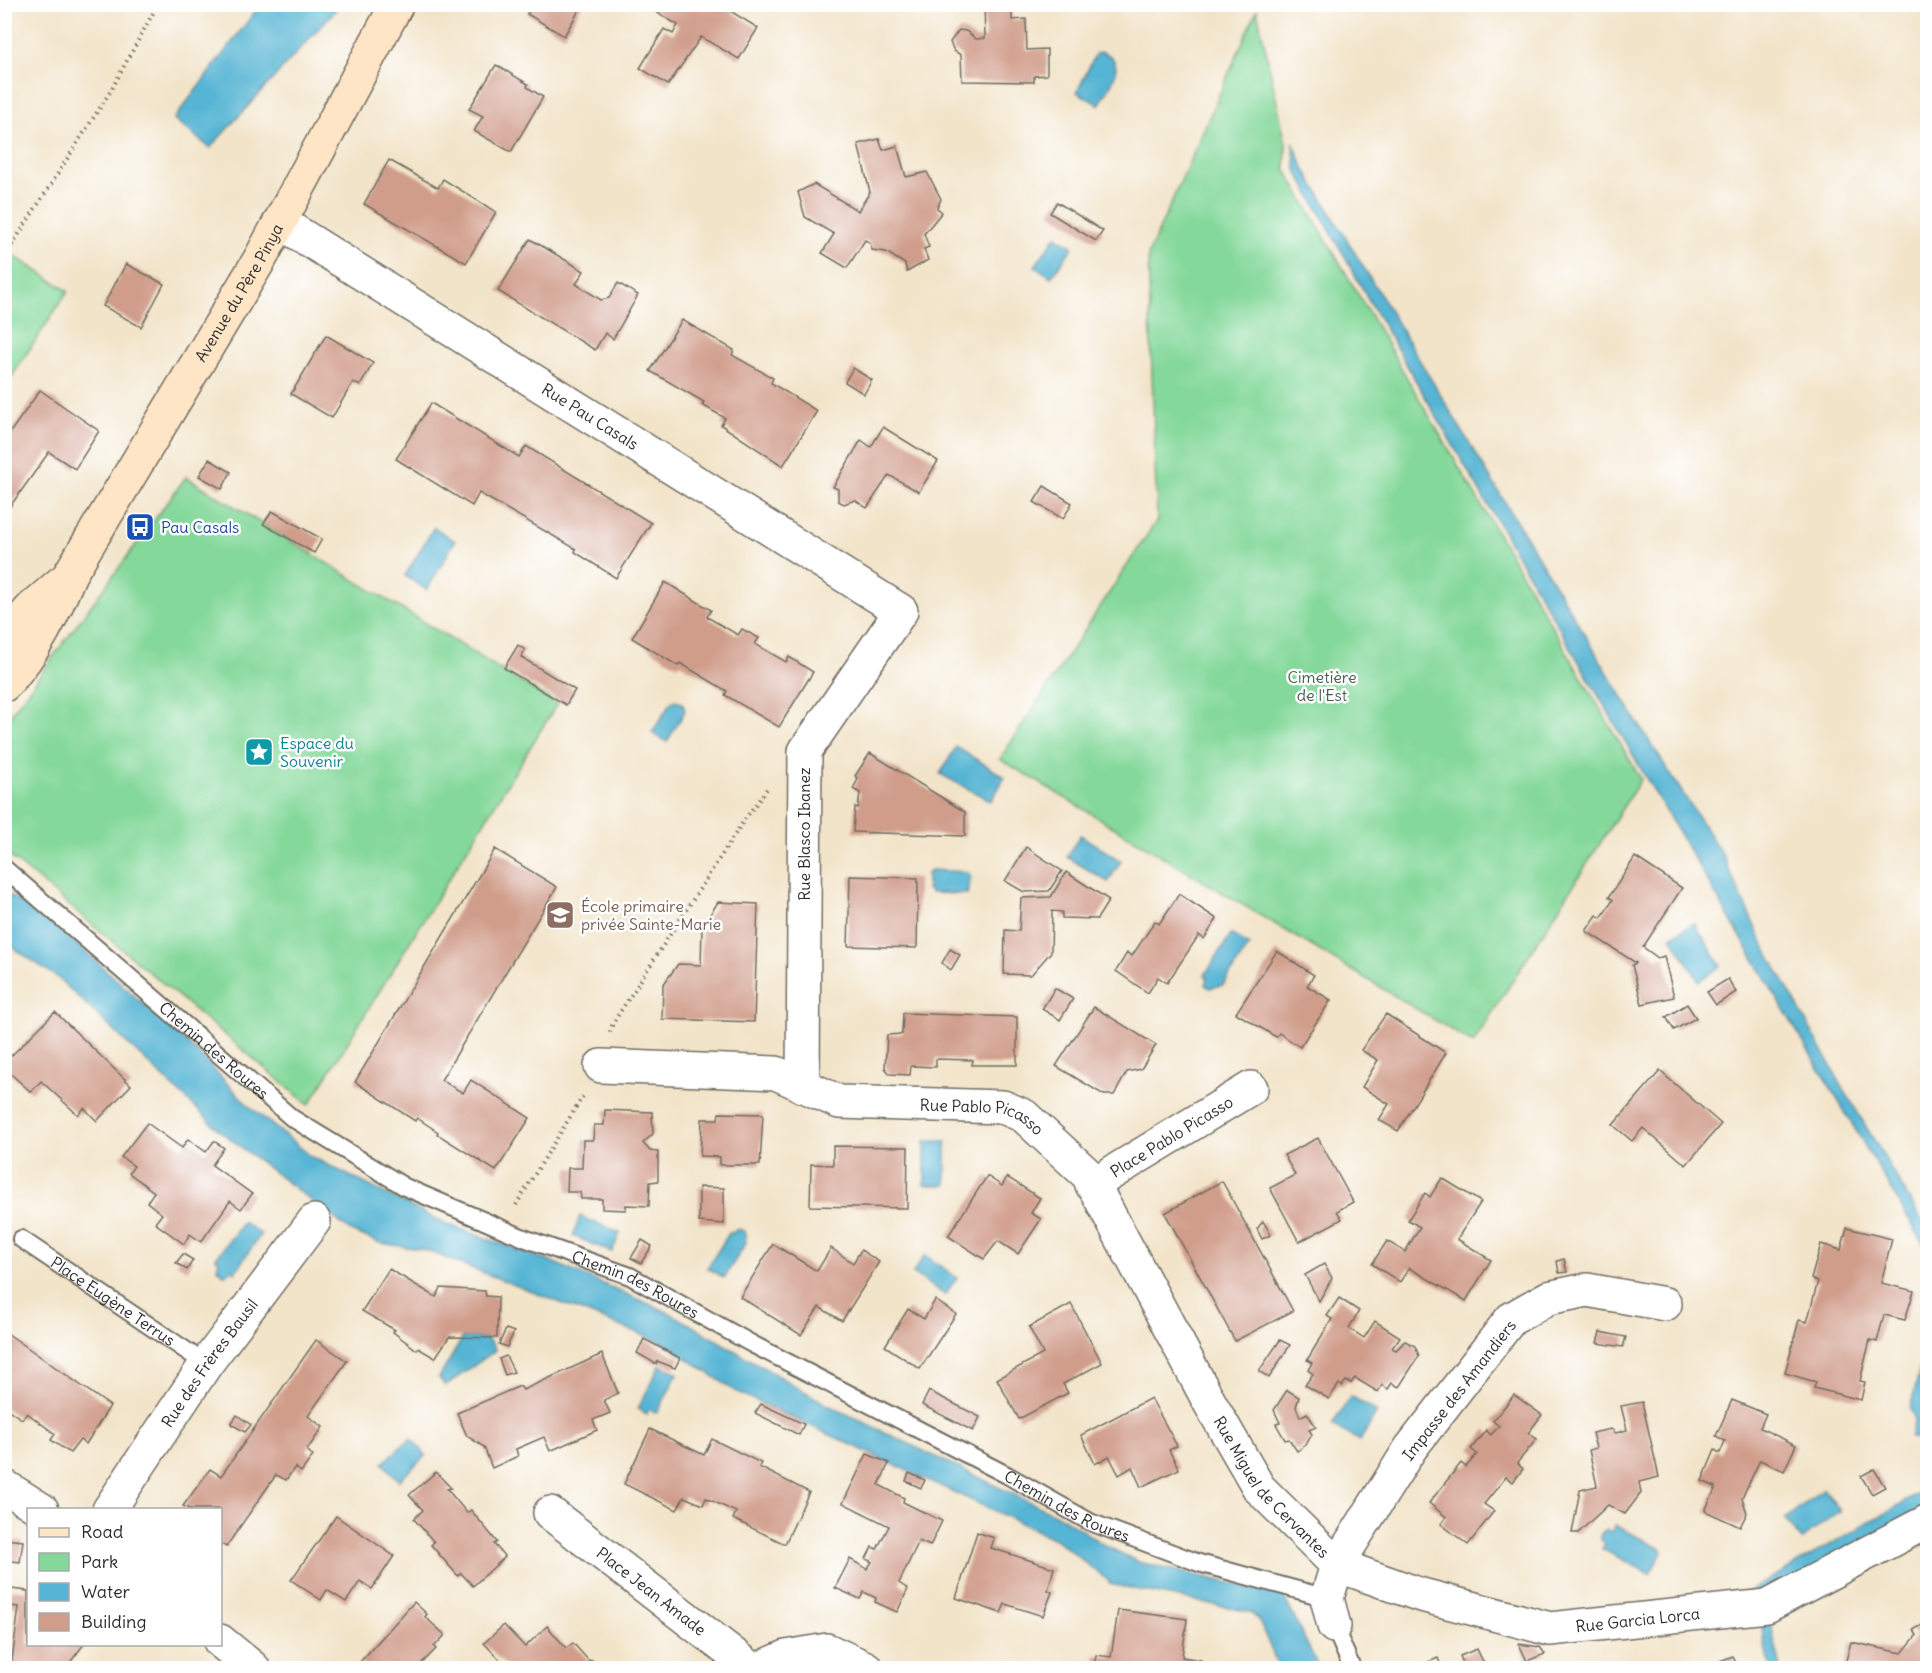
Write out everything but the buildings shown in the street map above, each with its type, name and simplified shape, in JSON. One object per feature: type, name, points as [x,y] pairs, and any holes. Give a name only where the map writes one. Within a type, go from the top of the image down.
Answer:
[{"type":"main road","name":"Avenue du Père Pinya","points":[[4,685],[21,667],[49,624],[70,574],[197,367],[280,222],[398,4]]},
{"type":"main road","name":"Avenue du Père Pinya","points":[[4,639],[18,617],[70,574]]},
{"type":"street","name":"Rue Pau Casals","points":[[280,222],[901,611]]},
{"type":"street","name":"Rue Blasco Ibanez","points":[[803,1086],[804,751],[901,611]]},
{"type":"street","name":"Rue Pablo Picasso","points":[[601,1066],[776,1073],[839,1102],[1003,1107],[1024,1116],[1088,1175],[1211,1406]]},
{"type":"street","name":"Place Pablo Picasso","points":[[1092,1185],[1251,1088]]},
{"type":"street","name":"Rue des Frères Bausil","points":[[110,1508],[206,1364],[314,1221]]},
{"type":"street","name":"Impasse des Amandiers","points":[[1337,1565],[1410,1449],[1511,1319],[1548,1298],[1587,1290],[1665,1304]]},
{"type":"street","name":"Rue Miguel de Cervantes","points":[[1211,1406],[1259,1488],[1337,1565],[1330,1612]]},
{"type":"street","points":[[4,1486],[40,1508]]},
{"type":"street","name":"Place Jean Amade","points":[[550,1513],[751,1668]]},
{"type":"street","name":"Rue Garcia Lorca","points":[[1337,1565],[1418,1594],[1550,1629],[1767,1606],[1928,1521]]},
{"type":"street","points":[[222,1643],[253,1668]]},
{"type":"street","points":[[761,1668],[786,1657],[827,1650],[866,1668]]},
{"type":"lane","name":"Chemin des Roures","points":[[4,868],[292,1118],[405,1187],[502,1228],[630,1276],[752,1344],[1007,1475],[1090,1521],[1330,1612]]},
{"type":"lane","name":"Place Eugène Terrus","points":[[21,1239],[206,1364]]},
{"type":"lane","points":[[1330,1612],[1352,1668]]},
{"type":"path","points":[[4,9],[9,4]]},
{"type":"path","points":[[12,245],[110,92],[158,4]]},
{"type":"path","points":[[502,1228],[601,1066],[613,1023],[745,819],[784,765],[804,751]]},
{"type":"green space","name":"Cimetière de l'Est","points":[[1257,10],[1286,144],[1285,169],[1641,779],[1473,1043],[1000,759],[1157,520],[1148,255]]},
{"type":"green space","points":[[5,250],[68,291],[5,387]]},
{"type":"green space","points":[[186,477],[557,704],[309,1105],[5,852],[5,722]]},
{"type":"water","points":[[260,5],[340,5],[210,148],[174,119]]},
{"type":"water","points":[[1103,52],[1111,57],[1116,69],[1112,84],[1099,105],[1077,92],[1096,53]]},
{"type":"water","points":[[1293,142],[1305,170],[1644,733],[1722,854],[1762,942],[1846,1093],[1927,1229],[1927,1250],[1648,781],[1374,309],[1296,170]]},
{"type":"water","points":[[1056,236],[1073,247],[1051,277],[1035,266]]},
{"type":"water","points":[[434,527],[455,541],[427,590],[405,576]]},
{"type":"water","points":[[676,700],[683,704],[685,711],[667,742],[652,733],[671,702]]},
{"type":"water","points":[[956,747],[1005,777],[991,801],[940,774]]},
{"type":"water","points":[[1080,835],[1121,861],[1108,882],[1067,857]]},
{"type":"water","points":[[931,870],[966,872],[971,876],[967,894],[931,893],[927,889],[927,874]]},
{"type":"water","points":[[4,891],[68,936],[197,1052],[249,1106],[312,1157],[444,1223],[557,1264],[672,1314],[828,1405],[1065,1519],[1104,1545],[1138,1562],[1283,1595],[1319,1668],[1279,1668],[1259,1621],[1250,1612],[1109,1584],[1110,1582],[1055,1539],[735,1391],[666,1344],[425,1250],[380,1243],[351,1231],[220,1131],[58,978],[5,942]]},
{"type":"water","points":[[1694,923],[1721,966],[1699,981],[1671,937]]},
{"type":"water","points":[[1231,934],[1249,946],[1223,985],[1210,988],[1205,985],[1207,978],[1205,975]]},
{"type":"water","points":[[925,1141],[946,1141],[946,1185],[925,1185]]},
{"type":"water","points":[[580,1216],[620,1233],[612,1252],[573,1236]]},
{"type":"water","points":[[243,1222],[261,1234],[235,1272],[232,1270],[224,1275],[217,1267],[219,1262],[216,1258]]},
{"type":"water","points":[[737,1229],[745,1231],[746,1243],[724,1278],[707,1268],[730,1232],[733,1233]]},
{"type":"water","points":[[925,1255],[957,1278],[945,1295],[913,1273]]},
{"type":"water","points":[[463,1337],[487,1338],[496,1350],[445,1386],[439,1378]]},
{"type":"water","points":[[1922,1360],[1927,1362],[1927,1442],[1910,1438],[1915,1419],[1910,1409]]},
{"type":"water","points":[[660,1365],[678,1373],[657,1413],[649,1409],[647,1414],[638,1409]]},
{"type":"water","points":[[1351,1396],[1377,1412],[1360,1441],[1332,1425]]},
{"type":"water","points":[[411,1438],[426,1455],[399,1481],[383,1463]]},
{"type":"water","points":[[1824,1489],[1840,1511],[1801,1540],[1785,1519]]},
{"type":"water","points":[[1927,1489],[1927,1505],[1768,1614],[1781,1668],[1772,1668],[1764,1646],[1761,1618],[1745,1601],[1749,1591]]},
{"type":"water","points":[[1615,1525],[1663,1550],[1650,1574],[1602,1549],[1605,1543],[1601,1540],[1601,1534],[1607,1530],[1611,1532]]},
{"type":"place","name":"Pau Casals","points":[[140,527]]},
{"type":"place","name":"Espace du Souvenir","points":[[259,752]]},
{"type":"place","name":"École primaire privée Sainte-Marie","points":[[560,915]]}]
